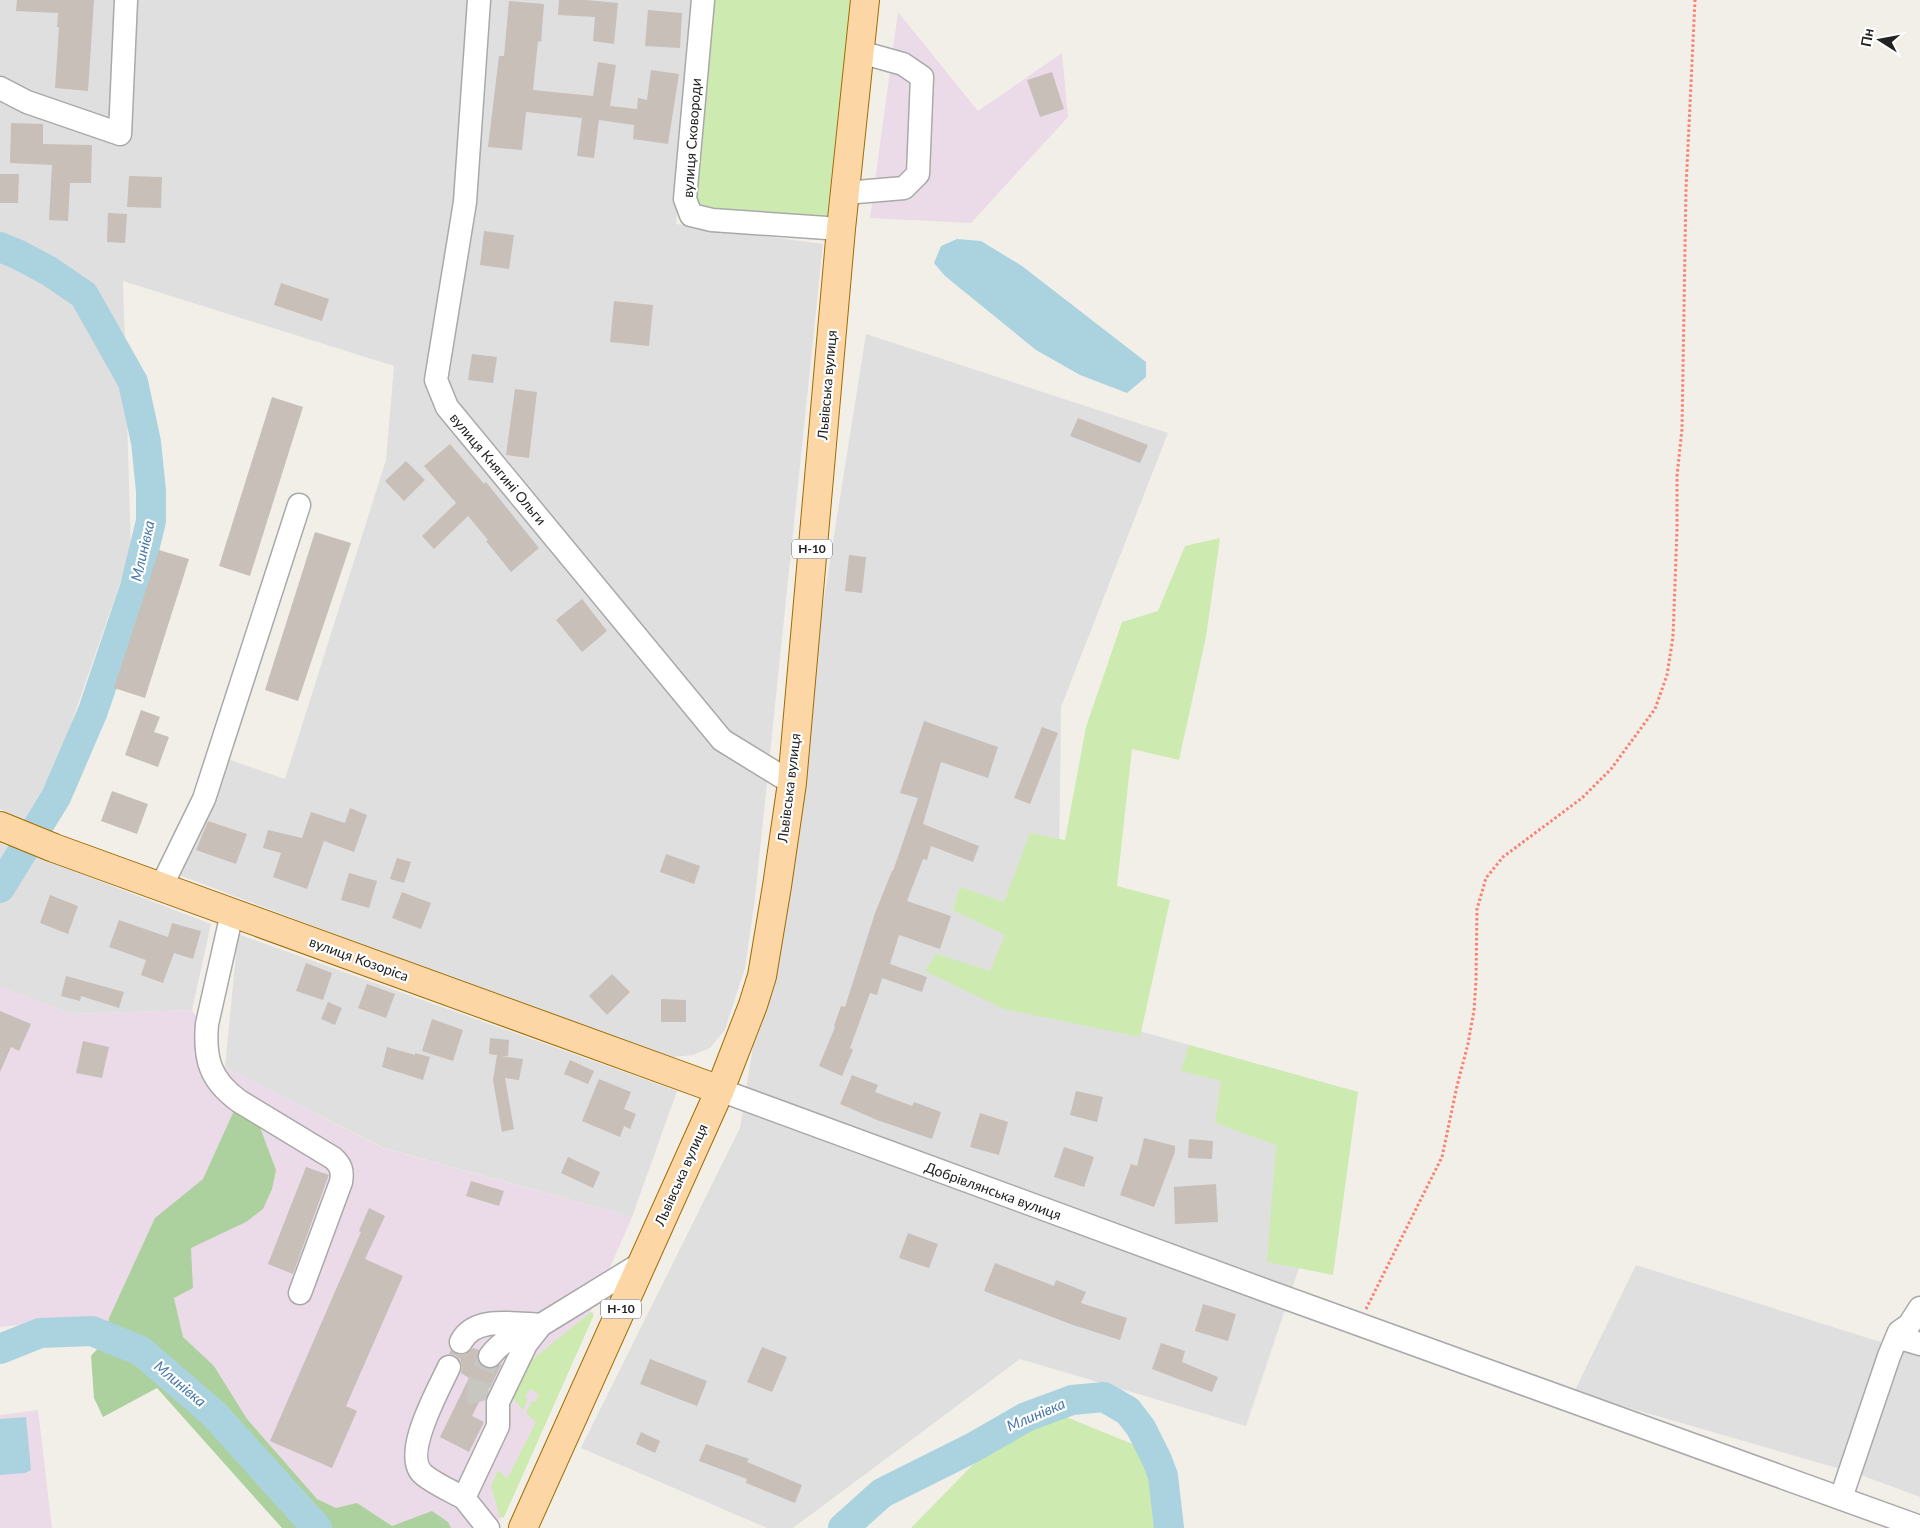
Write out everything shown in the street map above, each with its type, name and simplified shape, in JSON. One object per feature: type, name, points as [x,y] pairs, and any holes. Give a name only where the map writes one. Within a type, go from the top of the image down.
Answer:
[{"type":"main road","name":"Львівська вулиця","points":[[522,1528],[720,1090],[753,1005],[762,976],[792,782],[841,229],[865,0]]},
{"type":"main road","name":"вулиця Козоріса","points":[[3,827],[54,848],[720,1090]]},
{"type":"street","points":[[0,88],[27,102],[120,134],[126,0]]},
{"type":"street","name":"вулиця Княгині Ольги","points":[[479,0],[465,202],[436,380],[447,407],[722,740],[792,782]]},
{"type":"street","name":"вулиця Сковороди","points":[[703,0],[685,198],[691,215],[712,220],[841,229]]},
{"type":"street","points":[[845,193],[904,188],[918,174],[922,77],[903,64],[860,52]]},
{"type":"street","points":[[161,887],[204,799],[300,505]]},
{"type":"street","points":[[232,913],[207,1024],[205,1042],[213,1075],[228,1093],[239,1101],[333,1158],[339,1164],[342,1173],[341,1182],[300,1293]]},
{"type":"street","name":"Добрівлянська вулиця","points":[[720,1090],[1267,1291],[1920,1527]]},
{"type":"street","points":[[490,1356],[496,1348],[511,1336],[541,1325],[642,1263]]},
{"type":"street","points":[[1912,1322],[1920,1344]]},
{"type":"street","points":[[1840,1498],[1889,1356],[1912,1322]]},
{"type":"street","points":[[461,1342],[464,1336],[475,1327],[489,1324],[541,1325]]},
{"type":"street","points":[[464,1498],[498,1426],[498,1402],[526,1344],[541,1325]]},
{"type":"street","points":[[449,1367],[418,1435],[416,1462],[422,1474],[464,1498],[488,1528]]},
{"type":"street","points":[[479,1402],[494,1417],[498,1426]]},
{"type":"path","points":[[1358,1324],[1442,1157],[1474,1010],[1476,909],[1486,878],[1503,858],[1582,798],[1611,769],[1655,709],[1667,675],[1673,637],[1677,476],[1682,429],[1686,188],[1695,0]]},
{"type":"shaded area","points":[[0,0],[696,0],[676,224],[823,244],[755,898],[745,968],[725,1030],[710,1048],[693,1055],[673,1057],[649,1053],[179,875],[219,756],[285,779],[386,460],[394,366],[123,281],[131,552],[35,827],[0,809]]},
{"type":"shaded area","points":[[898,12],[978,111],[1062,53],[1068,117],[971,223],[870,218]]},
{"type":"shaded area","points":[[866,334],[1168,433],[1061,707],[1059,866],[1028,1000],[1358,1092],[1246,1426],[1020,1359],[793,1528],[767,1528],[581,1448],[740,1128]]},
{"type":"shaded area","points":[[0,843],[211,924],[192,1010],[72,1014],[0,987]]},
{"type":"shaded area","points":[[238,934],[677,1091],[632,1217],[384,1148],[225,1067]]},
{"type":"shaded area","points":[[0,987],[72,1014],[192,1010],[225,1067],[383,1148],[632,1217],[496,1528],[349,1528],[337,1524],[201,1386],[93,1317],[0,1327]]},
{"type":"shaded area","points":[[1636,1265],[1906,1350],[1920,1345],[1920,1497],[1858,1474],[1574,1392]]},
{"type":"shaded area","points":[[38,1410],[52,1528],[0,1528],[0,1415]]},
{"type":"green space","points":[[713,0],[851,0],[827,219],[699,209],[693,196]]},
{"type":"green space","points":[[1220,538],[1206,637],[1179,760],[1132,749],[1117,886],[1170,900],[1140,1037],[1004,1009],[925,971],[936,954],[990,971],[1005,935],[953,910],[960,887],[1004,902],[1030,833],[1065,840],[1086,727],[1122,622],[1158,611],[1185,546]]},
{"type":"green space","points":[[1189,1045],[1358,1092],[1333,1275],[1267,1262],[1276,1145],[1215,1123],[1221,1081],[1181,1071]]},
{"type":"green space","points":[[237,1104],[255,1114],[276,1170],[272,1189],[263,1209],[246,1222],[191,1248],[193,1288],[174,1298],[183,1337],[214,1366],[247,1419],[317,1499],[336,1508],[357,1503],[392,1526],[432,1511],[448,1522],[451,1528],[282,1528],[157,1388],[103,1417],[94,1398],[91,1356],[106,1339],[109,1318],[155,1218],[203,1179]]},
{"type":"green space","points":[[591,1312],[593,1317],[505,1515],[503,1518],[500,1517],[491,1486],[498,1470],[507,1479],[536,1422],[526,1413],[532,1401],[535,1402],[539,1394],[530,1389],[525,1397],[528,1400],[523,1410],[512,1397],[529,1362]]},
{"type":"green space","points":[[1064,1416],[1142,1448],[1158,1528],[911,1528],[996,1441]]},
{"type":"water","points":[[957,239],[981,241],[1022,266],[1146,362],[1146,377],[1127,393],[1080,375],[1036,350],[945,276],[934,263],[941,246]]},
{"type":"water","points":[[26,1417],[31,1470],[25,1473],[0,1475],[0,1419]]},
{"type":"building","points":[[17,0],[94,0],[88,91],[55,88],[59,27],[57,27],[58,13],[16,11]]},
{"type":"building","points":[[559,0],[618,3],[614,44],[593,41],[595,17],[558,15]]},
{"type":"building","points":[[509,1],[544,4],[541,42],[538,41],[533,90],[593,96],[598,62],[616,65],[610,106],[637,109],[638,98],[647,100],[651,70],[679,74],[668,144],[633,139],[634,125],[599,120],[594,158],[577,156],[582,118],[526,112],[522,150],[488,147],[499,56],[504,56]]},
{"type":"building","points":[[648,10],[682,13],[680,48],[645,46]]},
{"type":"building","points":[[1052,72],[1064,109],[1040,117],[1027,80]]},
{"type":"building","points":[[11,123],[43,124],[43,144],[92,145],[91,183],[70,183],[68,221],[49,220],[52,165],[10,163]]},
{"type":"building","points":[[0,174],[19,174],[18,203],[0,203]]},
{"type":"building","points":[[129,176],[162,177],[161,208],[127,207]]},
{"type":"building","points":[[108,213],[127,214],[125,243],[107,242]]},
{"type":"building","points":[[484,231],[514,235],[509,269],[480,265]]},
{"type":"building","points":[[281,283],[329,299],[322,321],[274,305]]},
{"type":"building","points":[[614,301],[653,305],[649,346],[610,342]]},
{"type":"building","points":[[472,354],[497,357],[493,383],[468,380]]},
{"type":"building","points":[[515,389],[537,392],[529,458],[506,455]]},
{"type":"building","points":[[272,397],[303,407],[250,576],[219,566]]},
{"type":"building","points":[[1078,418],[1148,445],[1140,463],[1070,436]]},
{"type":"building","points":[[450,444],[484,484],[486,482],[539,548],[511,572],[468,516],[434,549],[422,536],[456,503],[424,466]]},
{"type":"building","points":[[406,461],[425,480],[404,501],[385,481]]},
{"type":"building","points":[[315,532],[351,543],[298,701],[265,690]]},
{"type":"building","points":[[159,550],[189,559],[145,698],[114,688]]},
{"type":"building","points":[[849,555],[866,557],[862,593],[845,591]]},
{"type":"building","points":[[582,599],[607,631],[582,652],[556,620]]},
{"type":"building","points":[[141,710],[160,717],[154,732],[169,737],[158,767],[125,755]]},
{"type":"building","points":[[924,721],[998,747],[988,778],[941,762],[923,824],[979,846],[973,862],[931,846],[927,860],[923,859],[907,901],[951,916],[940,949],[899,935],[890,964],[927,977],[922,992],[882,978],[877,995],[870,993],[850,1048],[853,1050],[842,1076],[819,1066],[835,1027],[841,1006],[845,1007],[875,913],[893,871],[918,798],[900,793]]},
{"type":"building","points":[[1042,727],[1058,733],[1030,804],[1014,798]]},
{"type":"building","points":[[112,791],[148,804],[137,834],[101,821]]},
{"type":"building","points":[[350,808],[367,815],[354,852],[324,841],[307,889],[273,877],[281,853],[263,848],[268,830],[302,838],[311,812],[345,823]]},
{"type":"building","points":[[208,821],[247,834],[236,864],[196,850]]},
{"type":"building","points":[[666,854],[700,866],[694,884],[660,872]]},
{"type":"building","points":[[397,858],[411,862],[404,883],[390,879]]},
{"type":"building","points":[[349,873],[377,881],[369,908],[341,900]]},
{"type":"building","points":[[402,892],[431,903],[421,929],[392,918]]},
{"type":"building","points":[[50,895],[78,906],[68,934],[40,923]]},
{"type":"building","points":[[119,920],[168,937],[172,923],[201,931],[193,959],[174,953],[163,983],[141,975],[146,960],[109,947]]},
{"type":"building","points":[[306,963],[332,973],[323,1000],[296,991]]},
{"type":"building","points":[[612,974],[630,992],[607,1015],[589,996]]},
{"type":"building","points":[[66,976],[124,992],[119,1008],[81,996],[80,1001],[61,996]]},
{"type":"building","points":[[367,984],[395,994],[386,1018],[358,1008]]},
{"type":"building","points":[[661,999],[686,1000],[686,1022],[661,1022]]},
{"type":"building","points":[[328,1002],[342,1008],[335,1025],[321,1019]]},
{"type":"building","points":[[0,1011],[31,1024],[19,1051],[11,1047],[0,1072]]},
{"type":"building","points":[[432,1019],[463,1030],[453,1061],[422,1051]]},
{"type":"building","points":[[490,1038],[509,1040],[508,1056],[501,1056],[523,1059],[519,1080],[505,1078],[514,1129],[502,1132],[493,1080],[497,1055],[489,1054]]},
{"type":"building","points":[[83,1041],[109,1047],[102,1078],[76,1073]]},
{"type":"building","points":[[387,1047],[430,1057],[423,1080],[382,1067]]},
{"type":"building","points":[[570,1060],[594,1071],[588,1084],[564,1074]]},
{"type":"building","points":[[852,1075],[878,1085],[875,1092],[912,1106],[914,1102],[941,1112],[932,1139],[877,1120],[840,1104]]},
{"type":"building","points":[[599,1079],[631,1092],[624,1109],[636,1114],[630,1129],[624,1126],[620,1137],[582,1121]]},
{"type":"building","points":[[1076,1091],[1103,1097],[1097,1122],[1070,1115]]},
{"type":"building","points":[[980,1113],[1008,1122],[999,1155],[970,1147]]},
{"type":"building","points":[[1144,1138],[1175,1146],[1175,1152],[1154,1207],[1120,1195],[1131,1164],[1137,1166]]},
{"type":"building","points":[[1189,1139],[1213,1141],[1212,1159],[1188,1158]]},
{"type":"building","points":[[1064,1147],[1094,1157],[1084,1187],[1054,1177]]},
{"type":"building","points":[[568,1157],[600,1172],[593,1188],[561,1173]]},
{"type":"building","points":[[306,1167],[329,1175],[293,1274],[268,1264]]},
{"type":"building","points":[[471,1181],[504,1191],[499,1206],[466,1196]]},
{"type":"building","points":[[1216,1184],[1218,1222],[1175,1224],[1174,1187]]},
{"type":"building","points":[[369,1208],[385,1216],[365,1259],[403,1276],[346,1406],[357,1411],[332,1468],[270,1441],[361,1232],[359,1231]]},
{"type":"building","points":[[908,1233],[938,1244],[929,1268],[899,1258]]},
{"type":"building","points":[[995,1263],[1054,1286],[1056,1280],[1086,1292],[1081,1303],[1127,1318],[1120,1340],[1073,1325],[984,1291]]},
{"type":"building","points":[[1203,1304],[1236,1314],[1228,1341],[1195,1331]]},
{"type":"building","points":[[1161,1343],[1185,1351],[1182,1362],[1218,1377],[1212,1392],[1152,1369]]},
{"type":"building","points":[[762,1347],[787,1357],[772,1392],[747,1382]]},
{"type":"building","points":[[473,1348],[479,1350],[478,1360],[487,1369],[494,1368],[502,1363],[490,1388],[487,1386],[472,1416],[484,1422],[469,1452],[440,1437],[469,1378],[461,1373],[460,1359],[455,1355],[449,1354],[451,1350],[459,1355],[466,1354]]},
{"type":"building","points":[[650,1359],[707,1381],[697,1406],[640,1384]]},
{"type":"building","points":[[641,1432],[660,1441],[655,1453],[636,1444]]},
{"type":"building","points":[[706,1444],[749,1459],[747,1462],[802,1485],[795,1503],[746,1483],[747,1479],[699,1461]]},
{"type":"waterway","name":"Млинівка","points":[[0,247],[49,271],[84,295],[133,382],[146,442],[151,491],[151,521],[135,587],[93,711],[56,797],[0,888]]},
{"type":"waterway","name":"Млинівка","points":[[0,1349],[40,1333],[92,1331],[141,1351],[214,1414],[317,1528]]},
{"type":"waterway","name":"Млинівка","points":[[843,1528],[882,1493],[972,1448],[1026,1417],[1072,1400],[1104,1397],[1128,1411],[1141,1428],[1157,1460],[1163,1476],[1169,1528]]},
{"type":"tunnel","points":[[479,1402],[478,1384],[490,1356]]}]
